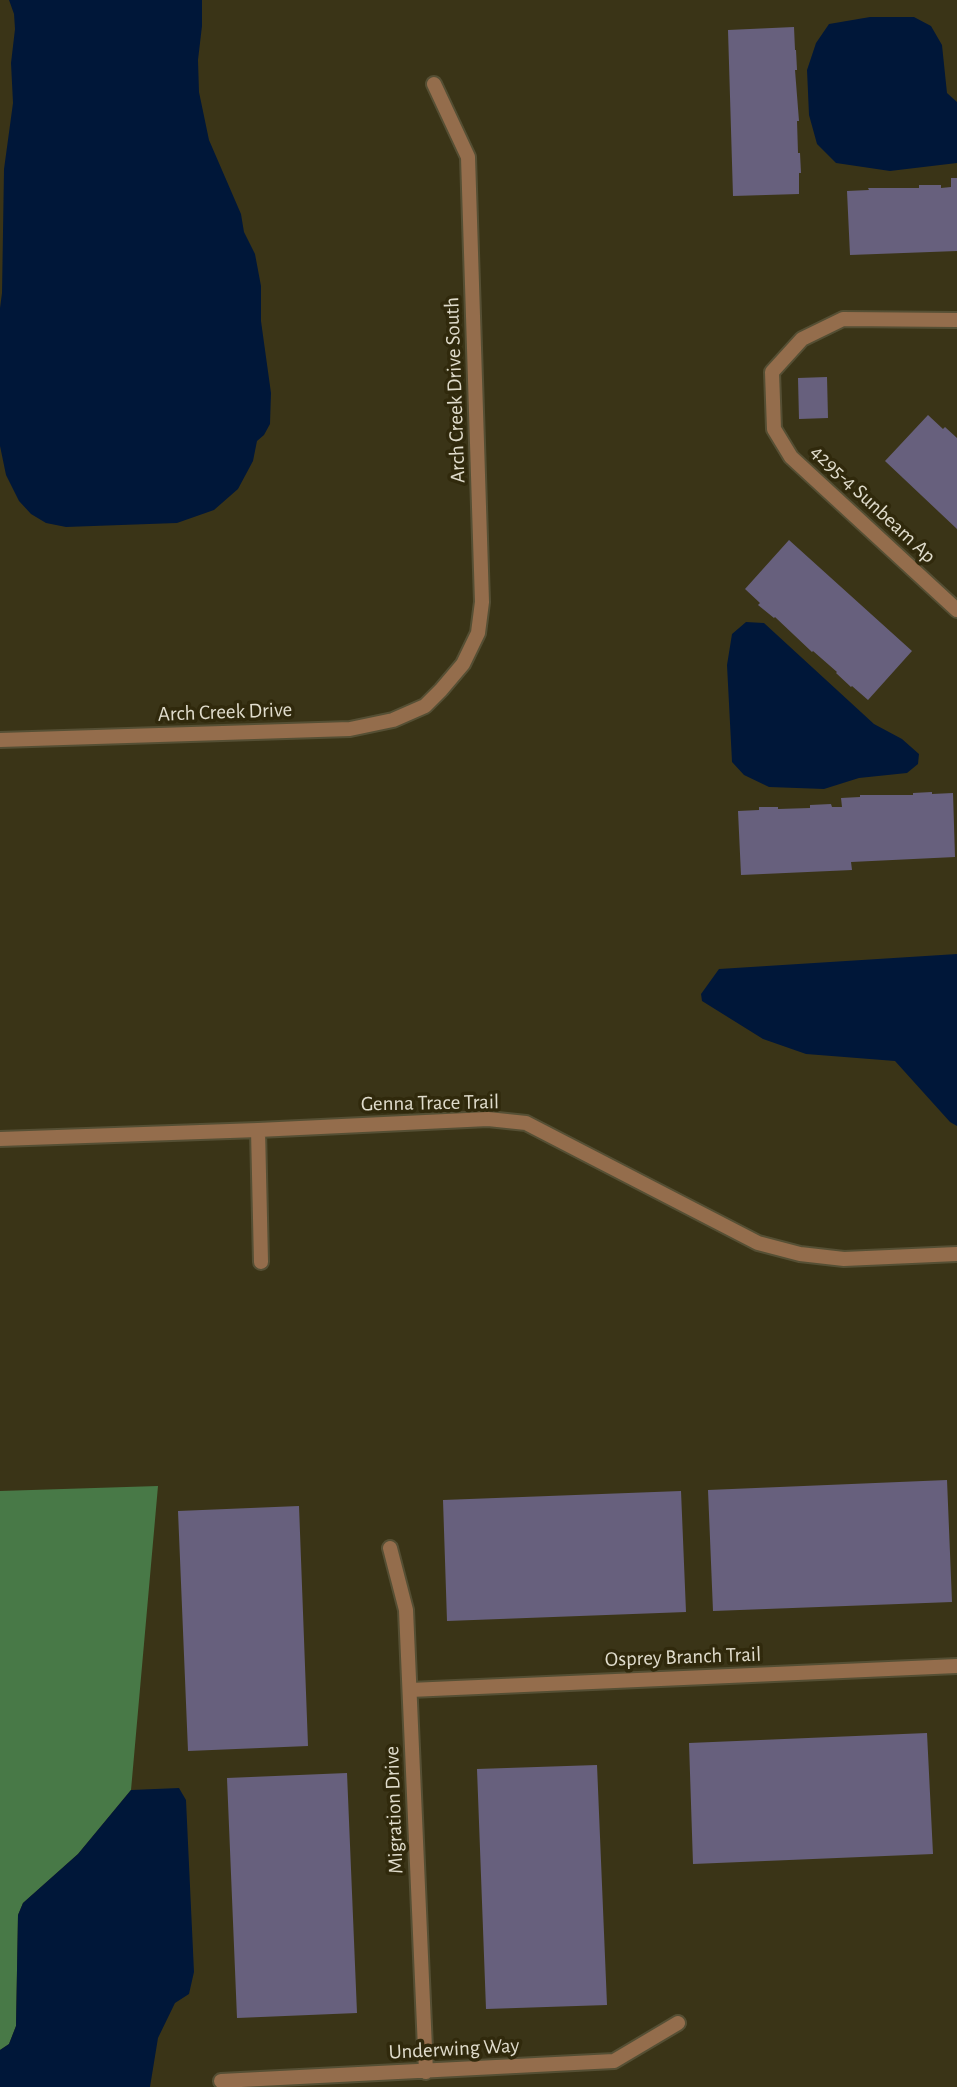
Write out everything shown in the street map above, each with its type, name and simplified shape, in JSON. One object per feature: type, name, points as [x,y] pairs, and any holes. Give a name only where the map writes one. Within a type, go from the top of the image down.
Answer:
[{"type":"street","name":"Arch Creek Drive South","points":[[434,83],[468,157],[482,602],[478,633],[463,664],[441,690]]},
{"type":"street","name":"4295-4 Sunbeam Ap","points":[[957,320],[843,319],[802,339],[772,372],[774,429],[791,457],[957,610]]},
{"type":"street","name":"Arch Creek Drive","points":[[0,740],[350,729],[393,720],[425,706],[441,690]]},
{"type":"street","name":"Genna Trace Trail","points":[[0,1139],[488,1119],[526,1124],[758,1243],[800,1254],[844,1259],[957,1254]]},
{"type":"street","points":[[258,1130],[261,1262]]},
{"type":"street","name":"Migration Drive","points":[[390,1548],[406,1610],[426,2072]]},
{"type":"street","name":"Osprey Branch Trail","points":[[410,1690],[957,1666]]},
{"type":"street","name":"Underwing Way","points":[[221,2081],[614,2062],[678,2023]]},
{"type":"green space","points":[[158,1486],[131,1790],[78,1854],[23,1903],[18,1915],[16,2026],[9,2044],[0,2050],[0,1491]]},
{"type":"water","points":[[9,0],[202,0],[199,92],[209,140],[255,254],[261,286],[261,321],[271,393],[270,424],[257,441],[253,461],[238,489],[214,510],[177,523],[66,527],[46,523],[31,514],[19,501],[6,475],[0,446],[0,308],[4,169],[13,103],[11,63],[15,29]]},
{"type":"water","points":[[870,17],[914,17],[931,26],[942,45],[947,93],[957,102],[957,163],[890,171],[836,163],[817,144],[809,115],[807,70],[816,43],[829,24]]},
{"type":"water","points":[[746,622],[764,623],[874,724],[902,739],[919,754],[918,764],[907,773],[859,778],[824,789],[769,787],[744,775],[732,762],[727,665],[732,634]]},
{"type":"water","points":[[957,954],[957,1126],[950,1122],[895,1061],[806,1054],[763,1039],[702,1001],[701,994],[719,969]]},
{"type":"water","points":[[179,1788],[186,1800],[194,1972],[189,1994],[175,2003],[158,2038],[150,2087],[0,2087],[0,2050],[9,2044],[16,2026],[18,1915],[23,1903],[78,1854],[131,1790]]},
{"type":"building","points":[[794,27],[801,173],[799,194],[733,196],[728,30]]},
{"type":"building","points":[[951,178],[957,178],[957,251],[850,255],[847,191],[869,190],[868,188],[919,188],[919,185],[951,187]]},
{"type":"building","points":[[827,377],[828,418],[799,419],[798,378]]},
{"type":"building","points":[[928,415],[957,438],[957,529],[885,461]]},
{"type":"building","points":[[789,540],[912,651],[868,700],[758,605],[760,603],[745,589]]},
{"type":"building","points":[[953,793],[955,857],[851,862],[852,870],[741,875],[738,811],[759,810],[759,807],[810,808],[810,805],[831,804],[832,807],[842,807],[841,798]]},
{"type":"building","points":[[947,1480],[952,1602],[713,1611],[708,1490]]},
{"type":"building","points":[[681,1491],[686,1612],[447,1621],[443,1500]]},
{"type":"building","points":[[299,1506],[308,1746],[188,1751],[178,1511]]},
{"type":"building","points":[[927,1733],[933,1854],[693,1864],[689,1743]]},
{"type":"building","points":[[597,1765],[607,2005],[486,2009],[477,1769]]},
{"type":"building","points":[[347,1773],[357,2013],[237,2018],[227,1778]]}]
